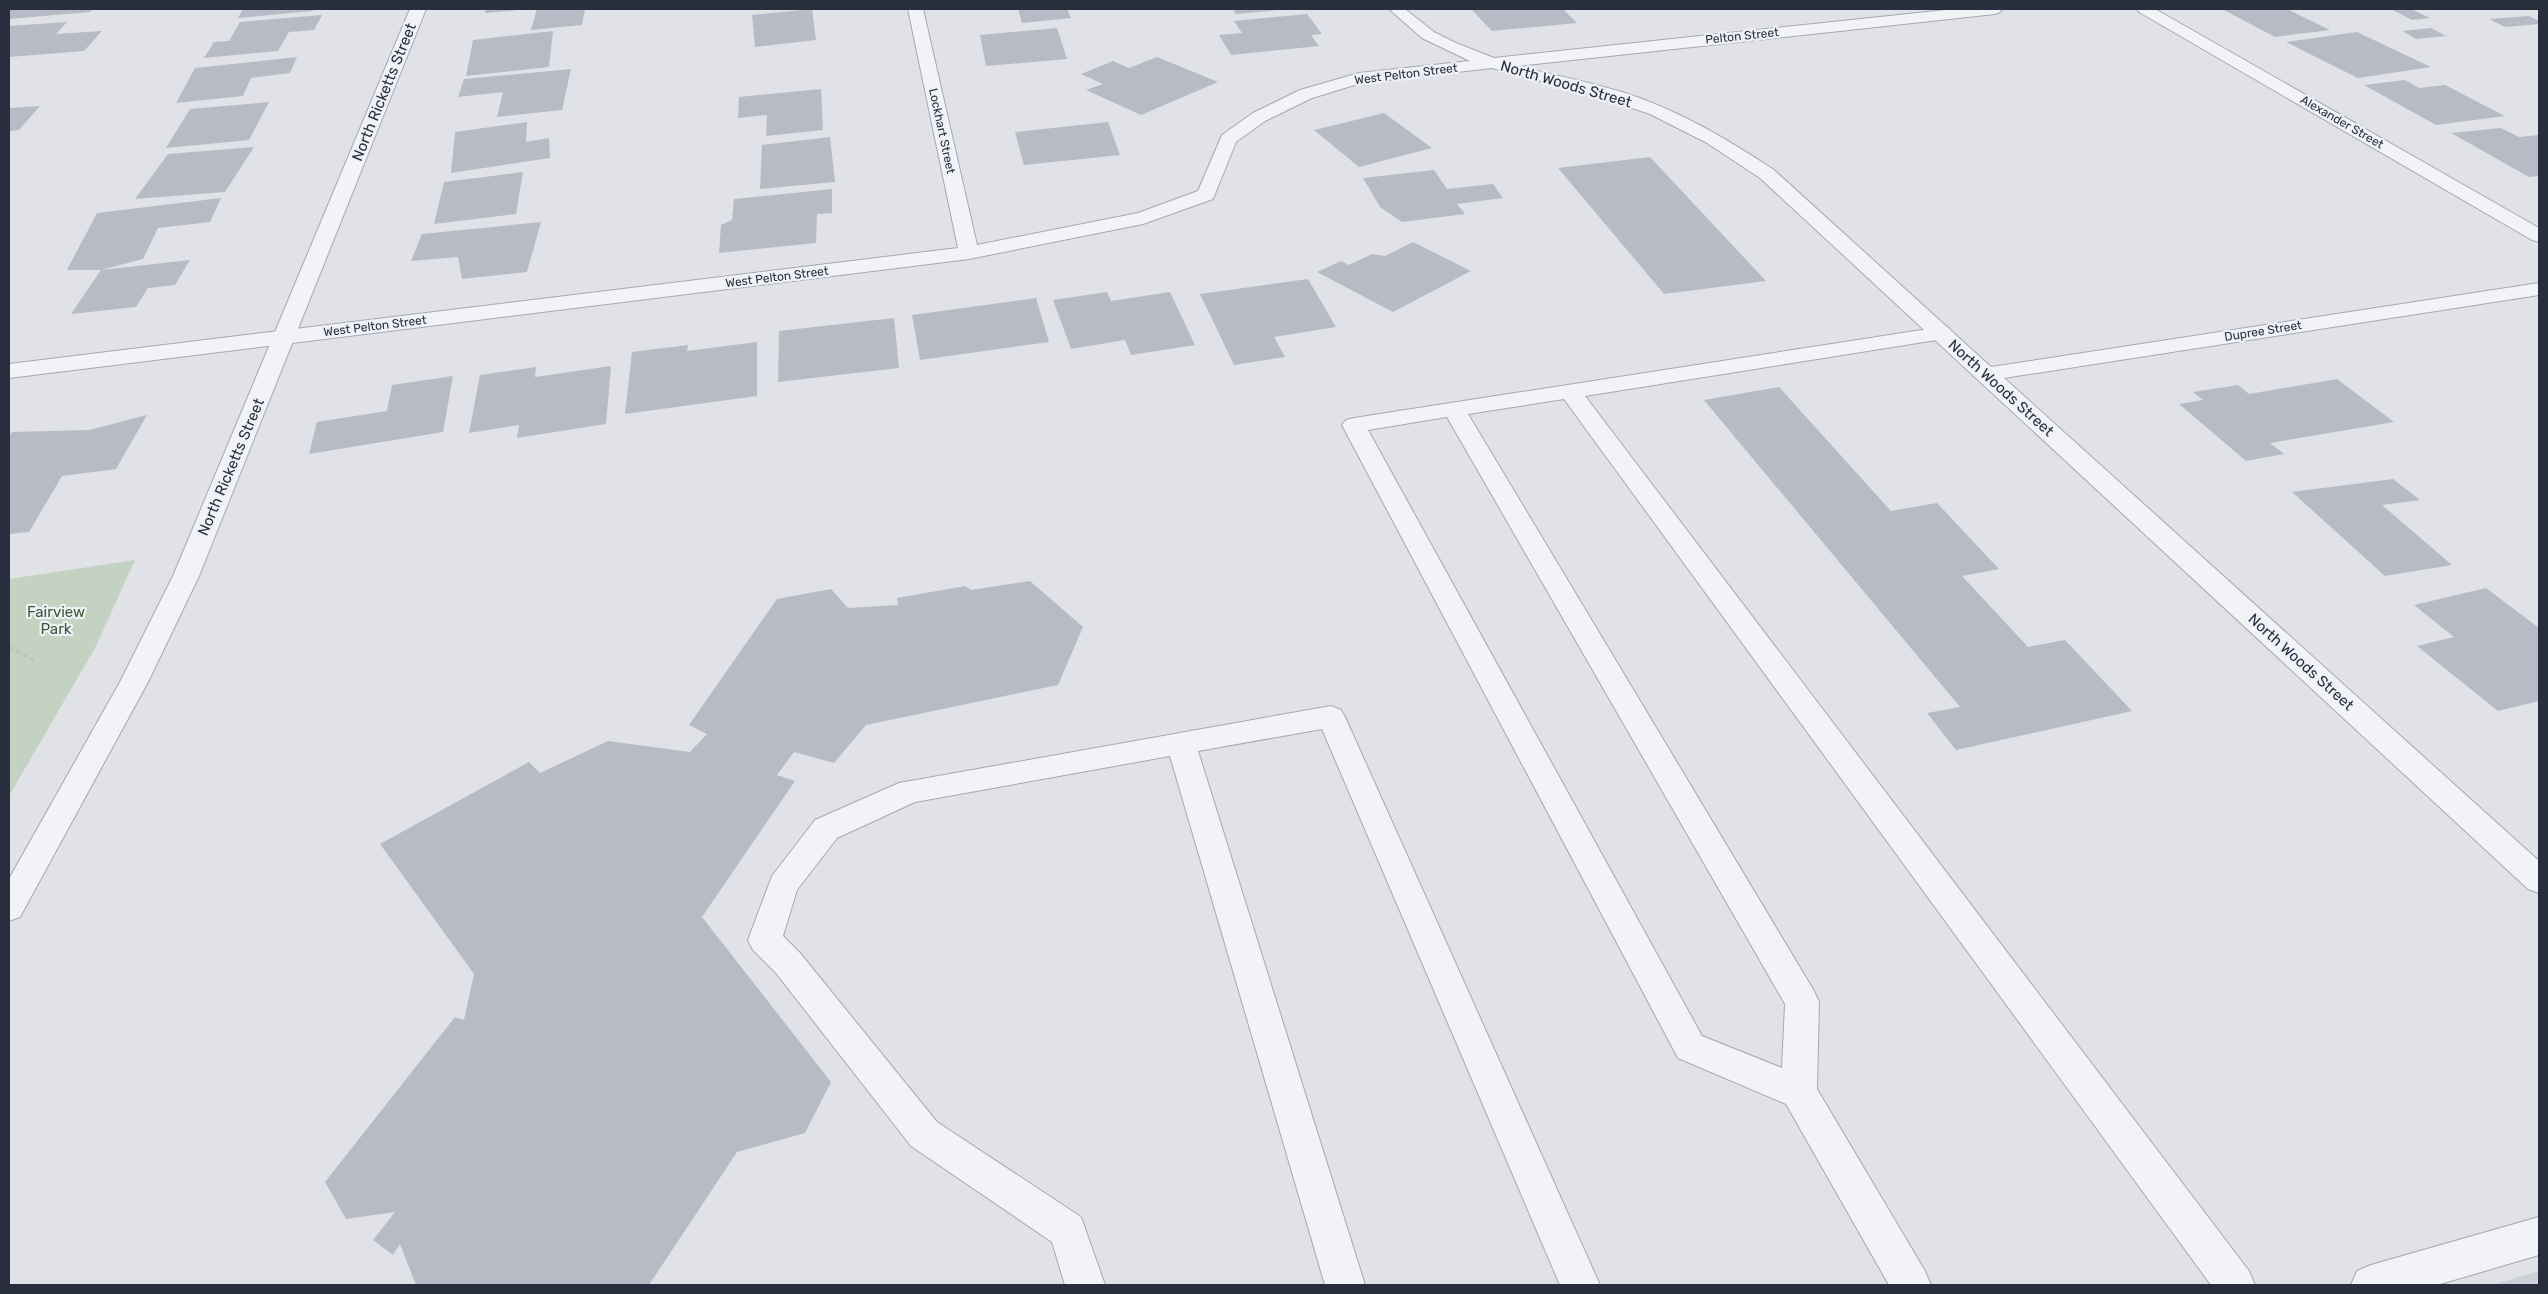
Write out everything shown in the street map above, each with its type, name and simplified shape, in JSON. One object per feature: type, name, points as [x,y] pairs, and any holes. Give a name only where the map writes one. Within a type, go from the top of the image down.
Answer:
[{"type":"street","name":"North Ricketts Street","points":[[9,908],[134,682],[186,576],[418,9]]},
{"type":"street","name":"Lockhart Street","points":[[915,9],[969,254]]},
{"type":"street","name":"North Woods Street","points":[[1396,9],[1428,35],[1489,63],[1617,96],[1684,123],[1733,149],[1767,174],[2539,880]]},
{"type":"street","name":"Pelton Street","points":[[1489,63],[1995,9]]},
{"type":"street","name":"Alexander Street","points":[[2144,9],[2539,236]]},
{"type":"street","name":"West Pelton Street","points":[[9,371],[969,254],[1144,218],[1206,195],[1228,139],[1259,117],[1306,94],[1359,78],[1489,63]]},
{"type":"street","name":"Dupree Street","points":[[1986,374],[2539,289]]},
{"type":"street","points":[[1799,1092],[1690,1047],[1354,425],[1941,333]]},
{"type":"street","points":[[1570,392],[2235,1285]]},
{"type":"street","points":[[1454,410],[1802,1002],[1799,1092],[1911,1285]]},
{"type":"street","points":[[1085,1285],[1067,1230],[924,1134],[788,963],[765,940],[783,885],[826,829],[910,791],[1331,717],[1580,1285]]},
{"type":"street","points":[[1181,743],[1345,1285]]},
{"type":"street","points":[[2371,1285],[2539,1236]]},
{"type":"path","points":[[9,647],[34,661]]},
{"type":"shaded area","points":[[2539,1271],[2539,1285],[2492,1285]]},
{"type":"green space","name":"Fairview Park","points":[[135,560],[95,648],[9,796],[9,579]]},
{"type":"building","points":[[9,9],[93,9],[90,12],[9,19]]},
{"type":"building","points":[[243,9],[316,9],[312,11],[238,18]]},
{"type":"building","points":[[486,9],[518,9],[518,10],[485,13]]},
{"type":"building","points":[[537,9],[585,9],[582,25],[531,30]]},
{"type":"building","points":[[812,9],[816,40],[755,47],[752,15]]},
{"type":"building","points":[[1018,9],[1067,9],[1071,18],[1022,23]]},
{"type":"building","points":[[1233,9],[1279,9],[1279,10],[1236,14]]},
{"type":"building","points":[[1471,9],[1563,9],[1577,23],[1492,31]]},
{"type":"building","points":[[2222,9],[2287,9],[2330,30],[2275,37]]},
{"type":"building","points":[[2391,9],[2411,9],[2430,18],[2412,20]]},
{"type":"building","points":[[1307,14],[1322,34],[1311,35],[1319,46],[1231,55],[1219,35],[1242,33],[1234,21]]},
{"type":"building","points":[[322,15],[314,30],[289,32],[278,51],[204,58],[214,42],[229,41],[240,22]]},
{"type":"building","points":[[2529,16],[2539,21],[2539,24],[2505,27],[2489,19]]},
{"type":"building","points":[[67,22],[56,34],[102,31],[84,51],[9,57],[9,26]]},
{"type":"building","points":[[1057,28],[1067,59],[986,66],[980,35]]},
{"type":"building","points":[[2431,28],[2446,36],[2416,39],[2402,31]]},
{"type":"building","points":[[553,31],[549,67],[466,76],[473,40]]},
{"type":"building","points":[[2357,32],[2431,67],[2358,78],[2286,42]]},
{"type":"building","points":[[297,57],[290,73],[251,78],[243,96],[176,103],[195,68]]},
{"type":"building","points":[[1157,57],[1218,82],[1141,115],[1086,90],[1103,84],[1081,74],[1113,61],[1129,68]]},
{"type":"building","points":[[571,69],[562,110],[497,117],[503,92],[458,97],[464,79]]},
{"type":"building","points":[[2405,80],[2419,88],[2445,85],[2505,116],[2436,125],[2364,85]]},
{"type":"building","points":[[821,89],[823,130],[766,136],[767,115],[738,118],[739,97]]},
{"type":"building","points":[[269,102],[249,140],[166,148],[190,109]]},
{"type":"building","points":[[40,106],[19,130],[9,131],[9,108]]},
{"type":"building","points":[[1384,113],[1432,148],[1359,167],[1314,130]]},
{"type":"building","points":[[527,122],[526,142],[549,138],[550,158],[451,173],[455,132]]},
{"type":"building","points":[[1108,122],[1120,155],[1024,165],[1015,132]]},
{"type":"building","points":[[2501,128],[2519,137],[2539,135],[2539,176],[2529,177],[2451,133]]},
{"type":"building","points":[[830,137],[835,182],[760,189],[762,145]]},
{"type":"building","points":[[254,147],[225,192],[135,199],[168,154]]},
{"type":"building","points":[[1650,157],[1766,281],[1664,294],[1558,168]]},
{"type":"building","points":[[1434,170],[1447,189],[1493,184],[1503,198],[1457,204],[1465,214],[1402,222],[1380,207],[1363,178]]},
{"type":"building","points":[[523,172],[516,214],[434,224],[444,182]]},
{"type":"building","points":[[832,189],[832,213],[817,214],[816,243],[719,253],[721,225],[732,220],[734,199]]},
{"type":"building","points":[[221,198],[210,222],[158,228],[143,259],[101,270],[67,270],[97,213]]},
{"type":"building","points":[[541,222],[527,272],[462,279],[458,257],[411,261],[422,234]]},
{"type":"building","points":[[1413,242],[1471,271],[1393,312],[1317,272],[1341,261],[1349,265],[1372,254],[1385,256]]},
{"type":"building","points":[[190,260],[175,285],[148,288],[136,307],[71,314],[101,270]]},
{"type":"building","points":[[1308,279],[1336,327],[1274,337],[1285,357],[1234,365],[1200,294]]},
{"type":"building","points":[[1107,292],[1111,301],[1170,292],[1195,345],[1131,355],[1125,340],[1071,349],[1053,300]]},
{"type":"building","points":[[1036,298],[1049,342],[920,360],[912,315]]},
{"type":"building","points":[[894,318],[899,368],[778,382],[779,331]]},
{"type":"building","points":[[757,342],[757,396],[625,414],[632,352],[688,345],[687,351]]},
{"type":"building","points":[[611,366],[606,424],[517,438],[519,425],[469,433],[480,375],[536,367],[535,377]]},
{"type":"building","points":[[453,376],[443,432],[309,454],[317,422],[387,411],[392,385]]},
{"type":"building","points":[[2337,379],[2394,422],[2270,443],[2284,454],[2246,461],[2179,404],[2203,400],[2193,392],[2238,385],[2249,394]]},
{"type":"building","points":[[1779,387],[1891,511],[1937,503],[1999,569],[1962,576],[2028,647],[2065,640],[2132,711],[1956,750],[1927,713],[1960,707],[1704,400]]},
{"type":"building","points":[[147,415],[116,469],[62,476],[29,532],[9,534],[9,437],[12,432],[89,430]]},
{"type":"building","points":[[2393,479],[2420,500],[2382,505],[2452,565],[2385,576],[2292,492]]},
{"type":"building","points":[[1030,581],[1083,627],[1058,685],[866,725],[834,763],[794,752],[777,775],[795,781],[702,917],[831,1082],[805,1133],[737,1152],[649,1285],[416,1285],[400,1244],[393,1255],[373,1240],[395,1212],[346,1219],[325,1182],[455,1017],[464,1020],[474,974],[380,844],[529,762],[540,773],[608,741],[690,752],[707,734],[689,725],[777,599],[831,589],[848,608],[898,605],[897,598],[965,586],[971,590]]},
{"type":"building","points":[[2486,588],[2539,628],[2539,701],[2498,711],[2417,646],[2454,637],[2414,605]]}]
